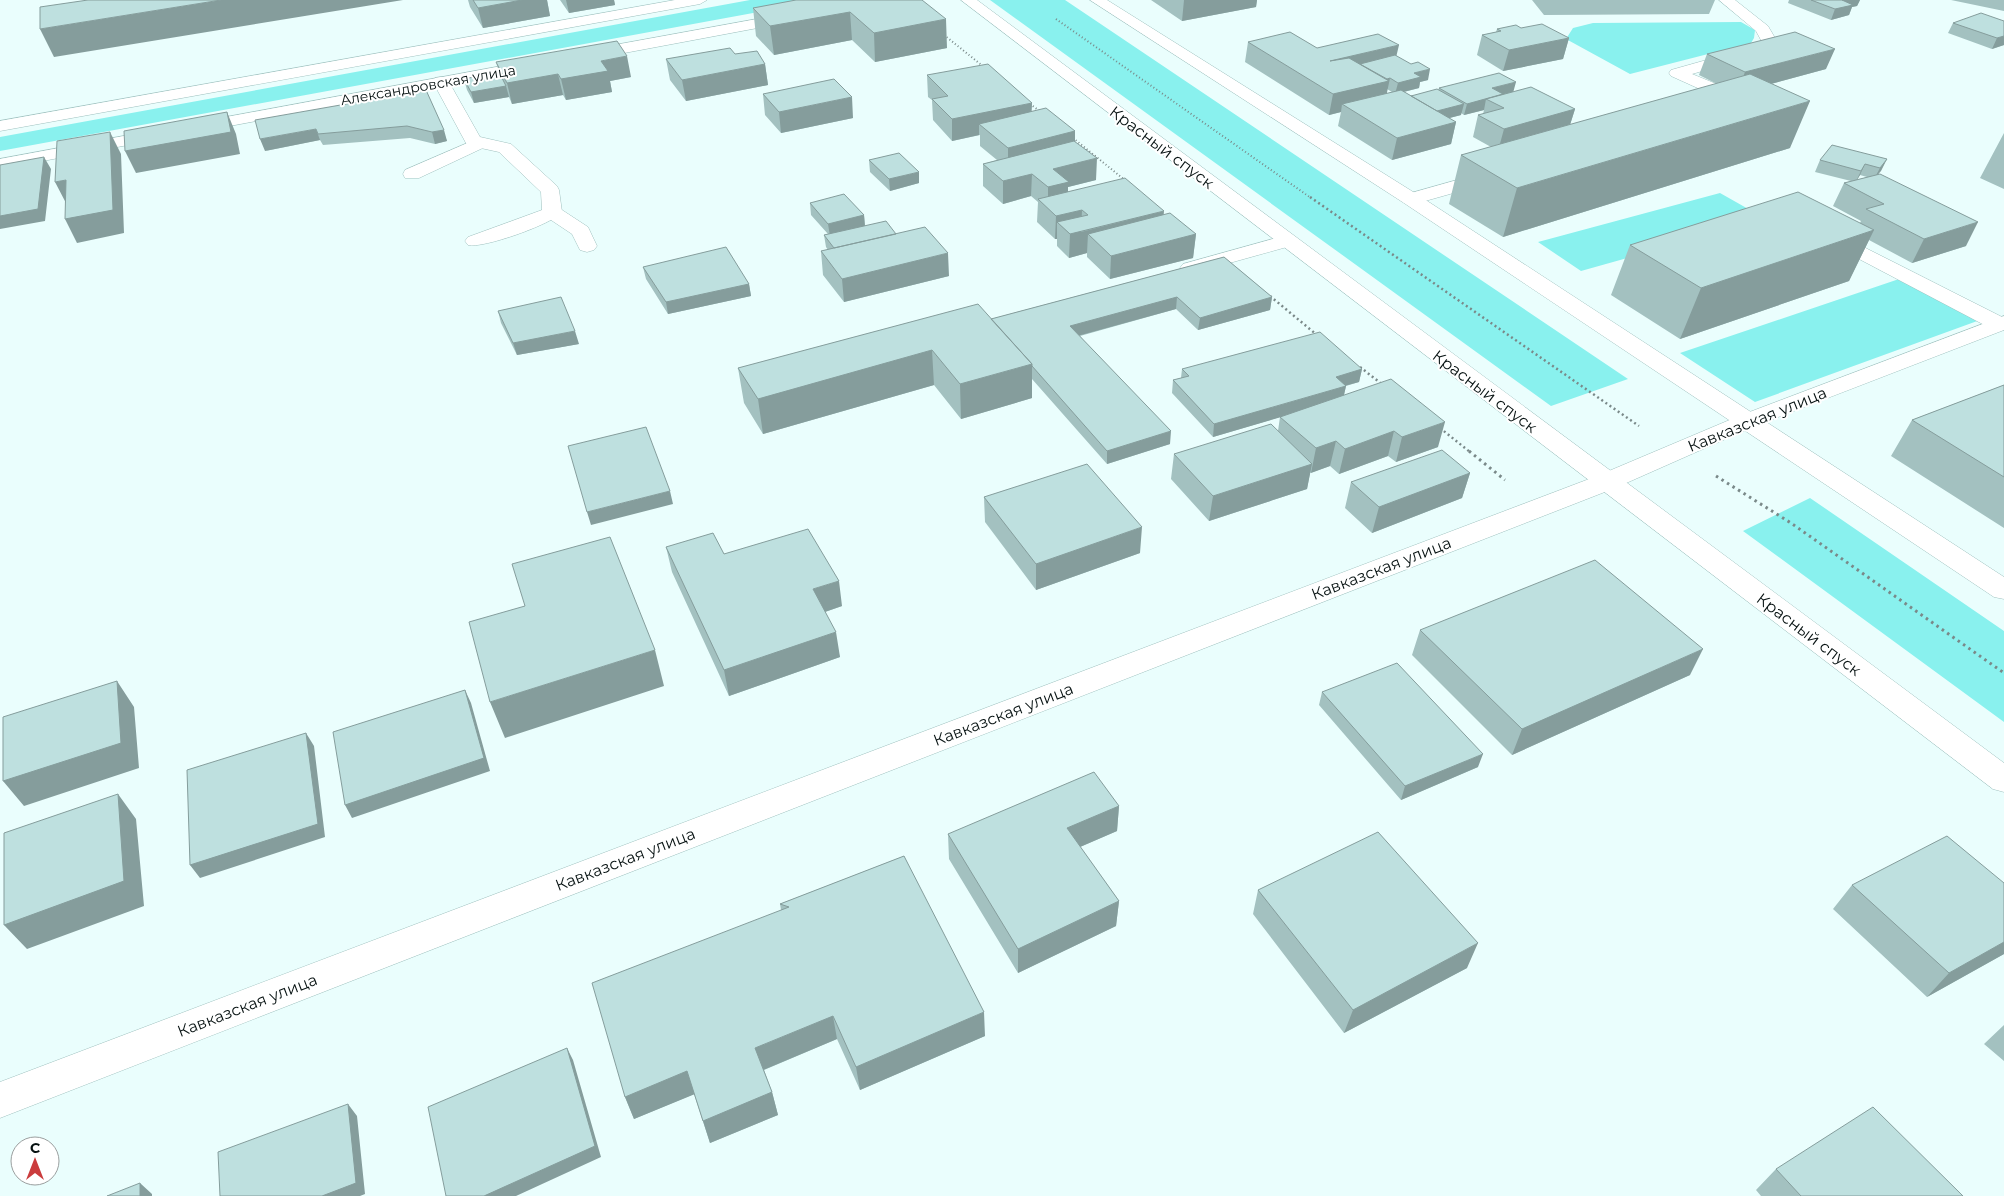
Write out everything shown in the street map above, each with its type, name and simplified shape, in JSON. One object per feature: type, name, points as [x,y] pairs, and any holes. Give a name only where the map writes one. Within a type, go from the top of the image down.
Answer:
[{"type":"street","points":[[0,126],[700,0]]},
{"type":"street","name":"Красный спуск","points":[[968,0],[2004,780]]},
{"type":"street","points":[[1097,0],[1411,199],[2004,590]]},
{"type":"street","points":[[1713,111],[1732,106],[1730,96],[1677,74],[1762,49],[1770,43],[1764,29],[1726,0]]},
{"type":"street","points":[[568,59],[803,15]]},
{"type":"street","name":"Александровская улица","points":[[0,164],[549,62]]},
{"type":"street","points":[[441,82],[473,141],[505,148],[522,162],[550,190],[552,212]]},
{"type":"street","points":[[412,174],[479,143]]},
{"type":"street","points":[[1411,199],[1505,172]]},
{"type":"street","points":[[476,241],[539,219],[552,212]]},
{"type":"street","points":[[552,212],[581,231],[587,246]]},
{"type":"street","points":[[1815,228],[2002,323]]},
{"type":"street","points":[[1176,272],[1287,241]]},
{"type":"street","name":"Кавказская улица","points":[[0,1100],[1606,482],[1746,421],[2002,323]]},
{"type":"path","points":[[1055,17],[1570,380],[1791,523],[2004,673]]},
{"type":"shaded area","points":[[750,0],[824,0],[0,151],[0,137]]},
{"type":"shaded area","points":[[990,0],[1065,0],[1628,379],[1551,406]]},
{"type":"shaded area","points":[[1741,22],[1755,30],[1751,43],[1630,74],[1566,39],[1573,28],[1593,23]]},
{"type":"shaded area","points":[[1720,193],[1766,219],[1581,271],[1538,242]]},
{"type":"shaded area","points":[[1902,278],[1980,320],[1755,402],[1680,353]]},
{"type":"shaded area","points":[[1810,498],[2004,631],[2004,722],[1743,531]]},
{"type":"building","points":[[88,0],[221,0],[40,29],[40,7]]},
{"type":"building","points":[[473,0],[522,0],[478,8]]},
{"type":"building","points":[[796,0],[922,0],[946,19],[874,33],[850,12],[770,26],[753,8]]},
{"type":"building","points":[[1811,0],[1842,0],[1853,5],[1835,9]]},
{"type":"building","points":[[1981,13],[2004,21],[2004,36],[1997,38],[1953,23]]},
{"type":"building","points":[[1542,24],[1569,38],[1509,50],[1482,35],[1501,31],[1497,29],[1516,25],[1521,28]]},
{"type":"building","points":[[1290,32],[1317,48],[1378,34],[1399,45],[1330,61],[1349,58],[1389,81],[1333,94],[1248,42]]},
{"type":"building","points":[[1795,32],[1835,49],[1745,72],[1707,54]]},
{"type":"building","points":[[617,41],[627,56],[601,61],[608,71],[561,79],[558,74],[507,83],[496,62]]},
{"type":"building","points":[[730,48],[735,54],[757,51],[765,64],[682,80],[666,59]]},
{"type":"building","points":[[1395,55],[1411,64],[1418,62],[1430,69],[1414,73],[1421,77],[1398,83],[1360,64]]},
{"type":"building","points":[[988,64],[1032,103],[952,119],[932,99],[948,96],[927,75]]},
{"type":"building","points":[[499,72],[506,86],[471,92],[464,79]]},
{"type":"building","points":[[1499,73],[1516,82],[1492,88],[1503,94],[1467,104],[1439,88]]},
{"type":"building","points":[[1750,74],[1810,101],[1517,188],[1461,155]]},
{"type":"building","points":[[834,79],[852,97],[779,112],[763,94]]},
{"type":"building","points":[[1531,87],[1575,109],[1504,129],[1478,115],[1504,108],[1486,99]]},
{"type":"building","points":[[1437,89],[1464,104],[1437,111],[1411,96]]},
{"type":"building","points":[[426,90],[444,130],[432,132],[407,126],[318,134],[316,129],[260,139],[255,120]]},
{"type":"building","points":[[1401,90],[1456,122],[1397,138],[1342,104]]},
{"type":"building","points":[[1046,108],[1075,131],[1008,148],[979,124]]},
{"type":"building","points":[[227,112],[231,132],[125,151],[124,131]]},
{"type":"building","points":[[110,132],[113,210],[65,219],[66,180],[55,182],[57,141]]},
{"type":"building","points":[[1074,141],[1097,158],[1053,169],[1069,182],[1048,187],[1032,174],[1003,181],[983,164]]},
{"type":"building","points":[[1832,145],[1887,159],[1880,168],[1865,164],[1861,171],[1820,160]]},
{"type":"building","points":[[899,153],[919,172],[889,179],[869,160]]},
{"type":"building","points":[[44,157],[38,209],[0,216],[0,165]]},
{"type":"building","points":[[1880,174],[1978,222],[1924,239],[1866,209],[1884,204],[1844,183]]},
{"type":"building","points":[[1125,178],[1164,211],[1070,234],[1057,222],[1088,215],[1082,210],[1056,216],[1038,199]]},
{"type":"building","points":[[1798,192],[1874,230],[1701,288],[1630,245]]},
{"type":"building","points":[[844,194],[864,215],[828,224],[810,203]]},
{"type":"building","points":[[1170,213],[1196,234],[1111,256],[1088,234]]},
{"type":"building","points":[[886,221],[896,234],[834,248],[824,235]]},
{"type":"building","points":[[925,227],[948,253],[842,279],[821,251]]},
{"type":"building","points":[[726,247],[749,284],[666,302],[643,267]]},
{"type":"building","points":[[1224,257],[1272,297],[1200,318],[1177,297],[1070,326],[1171,431],[1107,451],[991,319]]},
{"type":"building","points":[[561,297],[575,331],[513,343],[498,311]]},
{"type":"building","points":[[978,304],[1032,364],[960,384],[932,350],[758,399],[738,368]]},
{"type":"building","points":[[1320,332],[1362,369],[1336,377],[1346,386],[1214,424],[1173,380],[1189,376],[1182,369]]},
{"type":"building","points":[[1391,379],[1445,422],[1402,437],[1394,431],[1345,449],[1336,441],[1316,448],[1280,417]]},
{"type":"building","points":[[2004,385],[2004,477],[1912,420]]},
{"type":"building","points":[[1271,424],[1312,464],[1213,496],[1174,454]]},
{"type":"building","points":[[646,427],[670,491],[587,512],[568,446]]},
{"type":"building","points":[[1442,450],[1470,473],[1379,507],[1351,482]]},
{"type":"building","points":[[1087,464],[1142,527],[1036,564],[984,497]]},
{"type":"building","points":[[808,529],[839,581],[813,589],[836,632],[724,670],[666,547],[713,533],[724,554]]},
{"type":"building","points":[[610,537],[655,650],[490,702],[469,622],[525,606],[512,564]]},
{"type":"building","points":[[1595,560],[1703,649],[1522,729],[1420,630]]},
{"type":"building","points":[[1397,663],[1483,754],[1405,786],[1322,692]]},
{"type":"building","points":[[117,681],[121,743],[3,781],[3,717]]},
{"type":"building","points":[[465,690],[484,758],[345,805],[333,732]]},
{"type":"building","points":[[306,733],[318,824],[190,865],[187,770]]},
{"type":"building","points":[[1094,772],[1119,806],[1067,828],[1119,901],[1018,949],[948,834]]},
{"type":"building","points":[[118,794],[124,881],[4,925],[4,833]]},
{"type":"building","points":[[1378,832],[1478,943],[1353,1010],[1258,890]]},
{"type":"building","points":[[1947,836],[2004,883],[2004,942],[1949,973],[1852,885]]},
{"type":"building","points":[[904,856],[984,1012],[856,1067],[833,1016],[755,1048],[772,1092],[703,1121],[687,1071],[625,1097],[592,983],[789,907],[780,904]]},
{"type":"building","points":[[567,1048],[595,1146],[484,1196],[446,1196],[428,1107]]},
{"type":"building","points":[[348,1104],[356,1183],[322,1196],[220,1196],[218,1152]]},
{"type":"building","points":[[1873,1107],[1963,1196],[1801,1196],[1776,1169]]},
{"type":"building","points":[[140,1183],[140,1196],[107,1196]]}]
